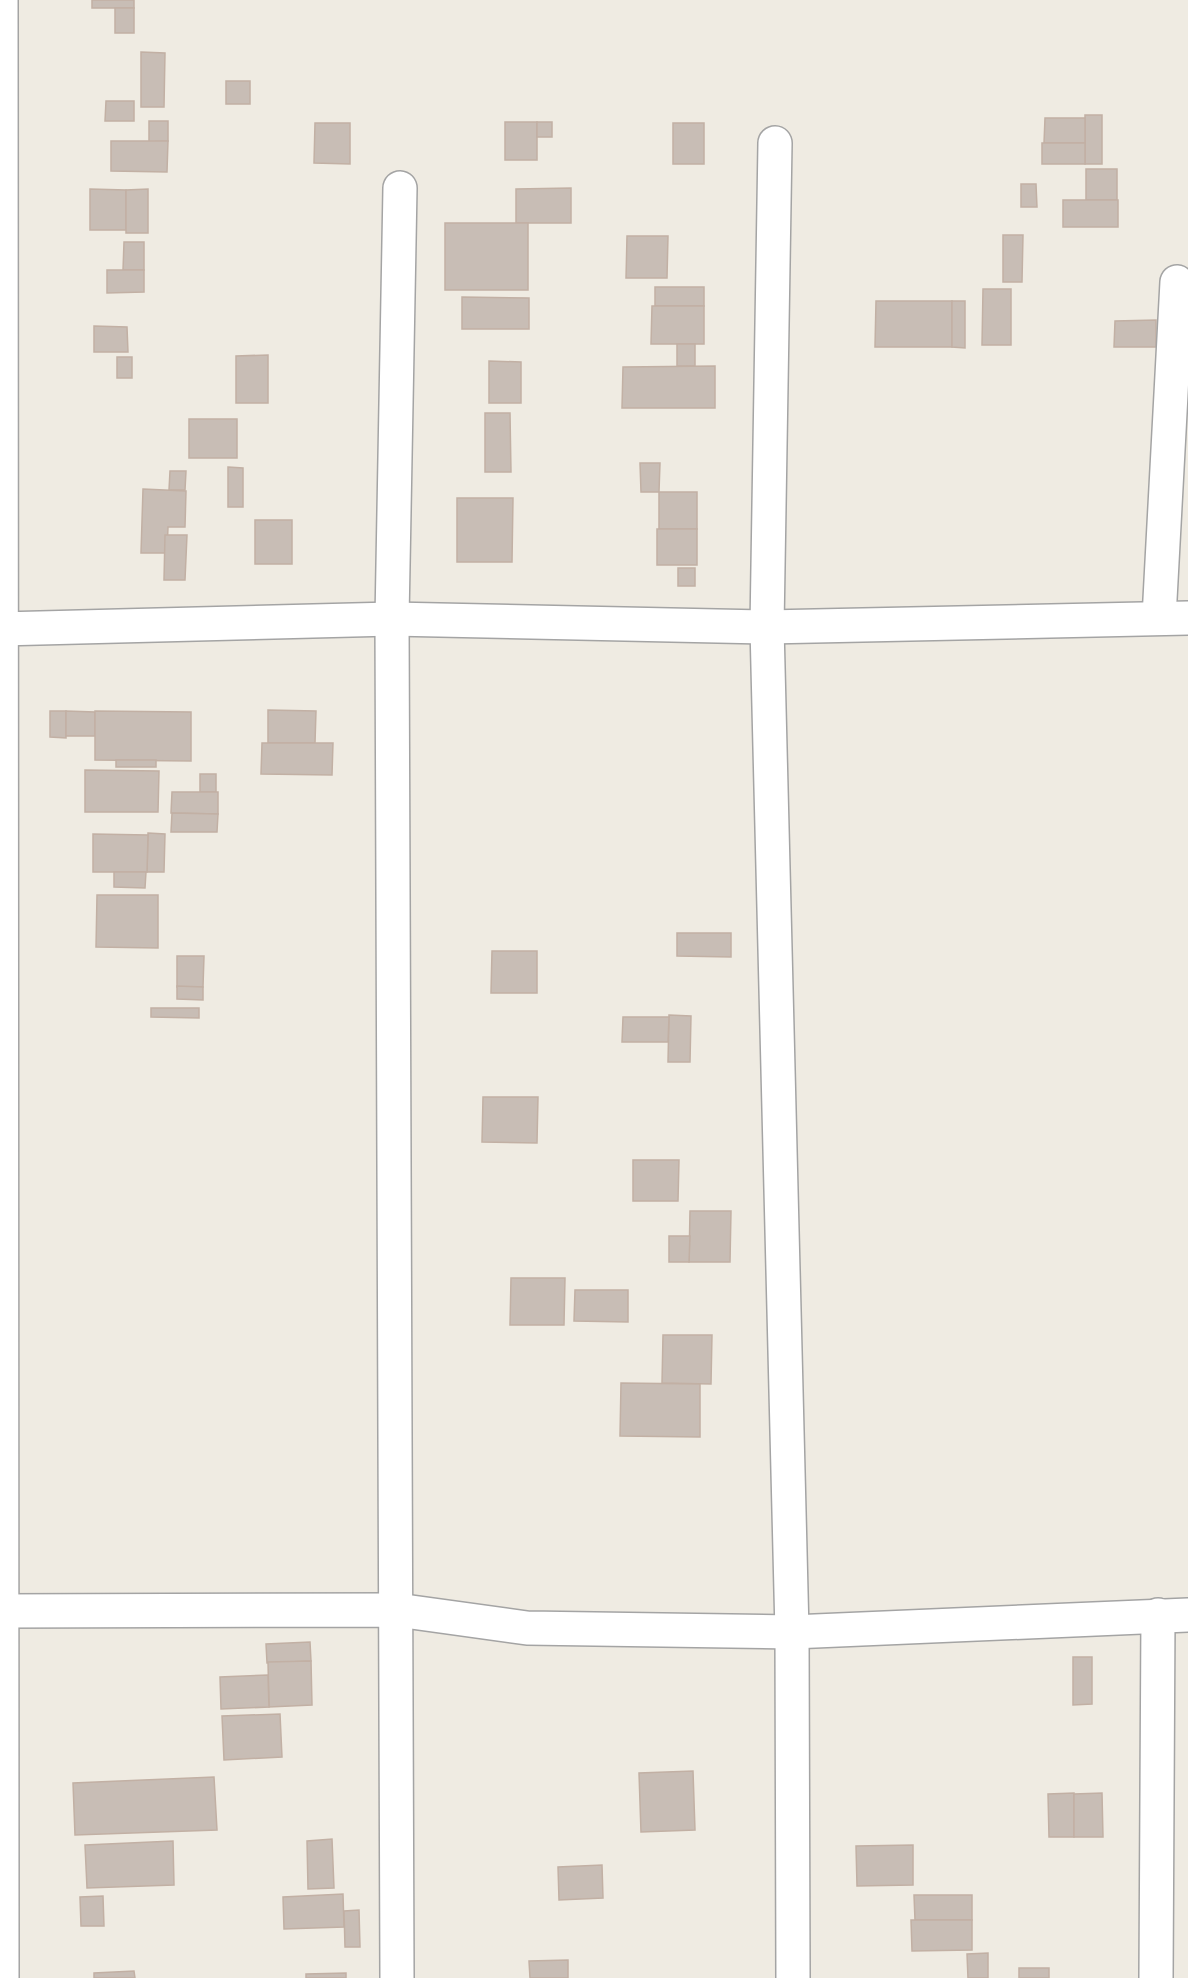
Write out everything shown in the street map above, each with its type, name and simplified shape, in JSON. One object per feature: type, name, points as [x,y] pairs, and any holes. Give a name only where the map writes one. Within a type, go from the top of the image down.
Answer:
[{"type":"street","points":[[1,0],[2,1978]]},
{"type":"street","points":[[775,143],[767,627],[792,1632],[793,1978]]},
{"type":"street","points":[[398,1978],[392,619],[400,188]]},
{"type":"street","points":[[0,629],[392,619],[767,627],[1174,618],[1177,282]]},
{"type":"street","points":[[1,1611],[397,1610],[527,1628],[792,1632],[1173,1615],[1156,1978]]},
{"type":"building","points":[[92,0],[134,0],[134,8],[92,8]]},
{"type":"building","points":[[115,8],[134,8],[134,33],[115,33]]},
{"type":"building","points":[[141,52],[165,53],[164,107],[141,107]]},
{"type":"building","points":[[226,81],[250,81],[250,104],[226,104]]},
{"type":"building","points":[[106,101],[134,101],[134,121],[105,121]]},
{"type":"building","points":[[1085,115],[1102,115],[1102,164],[1085,164]]},
{"type":"building","points":[[1045,118],[1085,118],[1085,143],[1044,143]]},
{"type":"building","points":[[149,121],[168,121],[168,141],[149,142]]},
{"type":"building","points":[[505,122],[537,122],[537,160],[505,160]]},
{"type":"building","points":[[537,122],[552,122],[552,137],[537,137]]},
{"type":"building","points":[[315,123],[350,123],[350,164],[314,163]]},
{"type":"building","points":[[673,123],[704,123],[704,164],[673,164]]},
{"type":"building","points":[[111,141],[168,141],[167,172],[111,171]]},
{"type":"building","points":[[1042,143],[1085,143],[1085,164],[1042,164]]},
{"type":"building","points":[[1086,169],[1117,169],[1117,200],[1086,200]]},
{"type":"building","points":[[1021,184],[1036,184],[1037,207],[1021,207]]},
{"type":"building","points":[[571,188],[571,223],[516,223],[516,189]]},
{"type":"building","points":[[90,189],[126,190],[126,230],[90,230]]},
{"type":"building","points":[[148,189],[148,233],[126,233],[126,190]]},
{"type":"building","points":[[1063,200],[1118,200],[1118,227],[1063,227]]},
{"type":"building","points":[[445,223],[528,223],[528,290],[445,290]]},
{"type":"building","points":[[1003,235],[1023,235],[1022,282],[1003,282]]},
{"type":"building","points":[[627,236],[668,236],[667,278],[626,278]]},
{"type":"building","points":[[124,242],[144,242],[144,270],[123,270]]},
{"type":"building","points":[[107,270],[144,270],[144,292],[107,293]]},
{"type":"building","points":[[655,287],[704,287],[704,306],[655,306]]},
{"type":"building","points":[[983,289],[1011,289],[1011,345],[982,345]]},
{"type":"building","points":[[462,297],[529,298],[529,329],[462,329]]},
{"type":"building","points":[[876,301],[952,301],[952,347],[875,347]]},
{"type":"building","points":[[952,301],[965,301],[965,348],[952,347]]},
{"type":"building","points":[[652,306],[704,306],[704,344],[651,344]]},
{"type":"building","points":[[1156,320],[1156,347],[1114,347],[1115,321]]},
{"type":"building","points":[[94,326],[127,327],[128,352],[94,352]]},
{"type":"building","points":[[677,344],[695,344],[695,366],[677,366]]},
{"type":"building","points":[[268,355],[268,403],[236,403],[236,356]]},
{"type":"building","points":[[117,357],[132,357],[132,378],[117,378]]},
{"type":"building","points":[[489,361],[521,362],[521,403],[489,403]]},
{"type":"building","points":[[715,366],[715,408],[622,408],[623,367]]},
{"type":"building","points":[[485,413],[510,413],[511,472],[485,472]]},
{"type":"building","points":[[189,419],[237,419],[237,458],[189,458]]},
{"type":"building","points":[[640,463],[660,463],[659,492],[641,492]]},
{"type":"building","points":[[228,467],[243,468],[243,507],[228,507]]},
{"type":"building","points":[[170,471],[186,471],[185,490],[169,490]]},
{"type":"building","points":[[143,489],[186,491],[185,527],[168,527],[167,553],[141,553]]},
{"type":"building","points":[[659,492],[697,492],[697,529],[659,529]]},
{"type":"building","points":[[457,498],[513,498],[512,562],[457,562]]},
{"type":"building","points":[[255,520],[292,520],[292,564],[255,564]]},
{"type":"building","points":[[657,529],[697,529],[697,565],[657,565]]},
{"type":"building","points":[[165,535],[187,535],[185,580],[164,580]]},
{"type":"building","points":[[678,568],[695,568],[695,586],[678,586]]},
{"type":"building","points":[[268,710],[316,711],[315,743],[268,743]]},
{"type":"building","points":[[50,711],[66,711],[66,738],[50,737]]},
{"type":"building","points":[[66,711],[95,712],[95,736],[66,736]]},
{"type":"building","points":[[95,711],[191,712],[191,761],[95,760]]},
{"type":"building","points":[[262,743],[333,743],[332,775],[261,774]]},
{"type":"building","points":[[116,760],[156,760],[156,767],[116,767]]},
{"type":"building","points":[[85,770],[159,771],[158,812],[85,812]]},
{"type":"building","points":[[200,774],[216,774],[216,792],[200,792]]},
{"type":"building","points":[[172,792],[218,792],[218,814],[171,813]]},
{"type":"building","points":[[172,813],[218,814],[217,832],[171,832]]},
{"type":"building","points":[[148,833],[165,834],[164,872],[147,872]]},
{"type":"building","points":[[93,834],[148,835],[147,872],[93,872]]},
{"type":"building","points":[[114,872],[146,872],[145,888],[114,887]]},
{"type":"building","points":[[97,895],[158,895],[158,948],[96,947]]},
{"type":"building","points":[[677,933],[731,933],[731,957],[677,956]]},
{"type":"building","points":[[492,951],[537,951],[537,993],[491,993]]},
{"type":"building","points":[[177,956],[204,956],[203,987],[177,987]]},
{"type":"building","points":[[177,986],[203,987],[203,1000],[177,999]]},
{"type":"building","points":[[151,1008],[199,1008],[199,1018],[151,1017]]},
{"type":"building","points":[[669,1015],[691,1016],[690,1062],[668,1062]]},
{"type":"building","points":[[623,1017],[669,1017],[668,1042],[622,1042]]},
{"type":"building","points":[[483,1097],[538,1097],[537,1143],[482,1142]]},
{"type":"building","points":[[633,1160],[679,1160],[678,1201],[633,1201]]},
{"type":"building","points":[[690,1211],[731,1211],[730,1262],[689,1262]]},
{"type":"building","points":[[669,1236],[690,1236],[689,1262],[669,1262]]},
{"type":"building","points":[[511,1278],[565,1278],[564,1325],[510,1325]]},
{"type":"building","points":[[575,1290],[628,1290],[628,1322],[574,1321]]},
{"type":"building","points":[[663,1335],[712,1335],[711,1384],[662,1383]]},
{"type":"building","points":[[621,1383],[700,1384],[700,1437],[620,1436]]},
{"type":"building","points":[[310,1642],[311,1661],[267,1663],[266,1644]]},
{"type":"building","points":[[1073,1657],[1092,1657],[1092,1704],[1073,1705]]},
{"type":"building","points":[[311,1661],[312,1705],[269,1707],[268,1662]]},
{"type":"building","points":[[268,1675],[269,1707],[221,1709],[220,1677]]},
{"type":"building","points":[[280,1714],[282,1757],[224,1760],[222,1716]]},
{"type":"building","points":[[693,1771],[695,1830],[641,1832],[639,1773]]},
{"type":"building","points":[[214,1777],[217,1830],[75,1835],[73,1783]]},
{"type":"building","points":[[1074,1793],[1074,1837],[1049,1837],[1048,1794]]},
{"type":"building","points":[[1102,1793],[1103,1837],[1074,1837],[1074,1794]]},
{"type":"building","points":[[332,1839],[334,1888],[308,1889],[307,1841]]},
{"type":"building","points":[[173,1841],[174,1885],[87,1888],[85,1845]]},
{"type":"building","points":[[913,1845],[913,1885],[857,1886],[856,1846]]},
{"type":"building","points":[[602,1865],[603,1898],[559,1900],[558,1867]]},
{"type":"building","points":[[343,1894],[344,1927],[284,1929],[283,1897]]},
{"type":"building","points":[[914,1895],[972,1895],[972,1920],[915,1920]]},
{"type":"building","points":[[103,1896],[104,1926],[81,1926],[80,1897]]},
{"type":"building","points":[[359,1910],[360,1947],[345,1947],[344,1911]]},
{"type":"building","points":[[911,1920],[972,1920],[972,1950],[912,1951]]},
{"type":"building","points":[[988,1953],[988,1978],[968,1978],[967,1954]]},
{"type":"building","points":[[568,1960],[568,1978],[530,1978],[529,1961]]},
{"type":"building","points":[[1019,1968],[1049,1968],[1049,1978],[1019,1978]]},
{"type":"building","points":[[134,1971],[135,1978],[94,1978],[94,1973]]},
{"type":"building","points":[[346,1973],[346,1978],[306,1978],[306,1974]]}]
